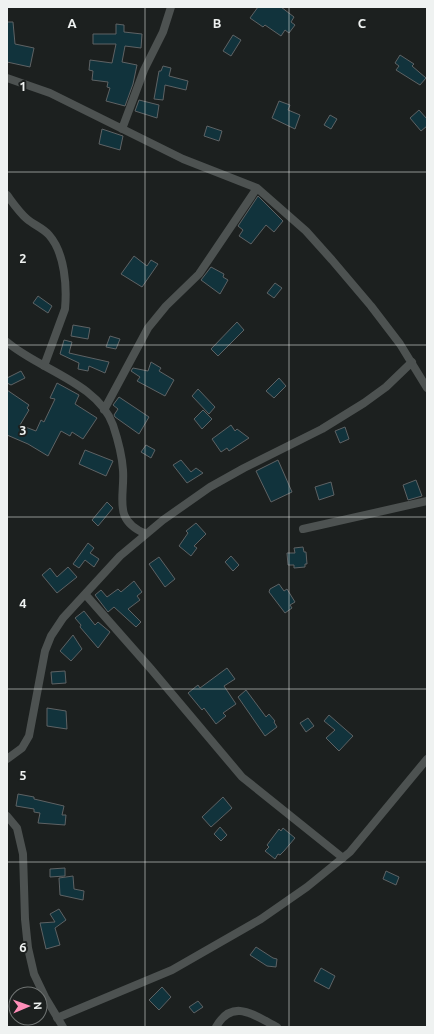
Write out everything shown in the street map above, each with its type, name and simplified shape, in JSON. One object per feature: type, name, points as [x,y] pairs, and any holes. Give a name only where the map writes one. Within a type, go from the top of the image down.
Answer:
[{"type":"street","points":[[122,129],[144,70],[163,32],[171,7]]},
{"type":"street","points":[[7,78],[50,93],[183,159],[257,188],[306,231],[372,306],[412,362],[427,388]]},
{"type":"street","points":[[104,410],[148,328],[166,306],[199,274],[257,188]]},
{"type":"street","points":[[7,195],[28,220],[50,236],[60,256],[65,290],[65,309],[44,366]]},
{"type":"street","points":[[7,342],[80,387],[104,410],[112,424],[120,451],[123,470],[123,512],[127,523],[136,530],[146,534]]},
{"type":"street","points":[[7,759],[22,748],[30,736],[45,651],[51,636],[63,618],[120,556],[163,520],[210,487],[244,468],[322,429],[364,403],[386,387],[412,362]]},
{"type":"street","points":[[303,529],[427,501]]},
{"type":"street","points":[[85,594],[151,669],[242,777],[343,858]]},
{"type":"street","points":[[57,1018],[172,970],[226,941],[300,892],[343,858],[427,759]]},
{"type":"street","points":[[7,816],[17,828],[23,854],[24,919],[28,948],[34,974],[45,997],[63,1027]]},
{"type":"street","points":[[216,1027],[225,1015],[238,1010],[246,1012],[277,1027]]},
{"type":"building","points":[[258,7],[281,7],[294,17],[291,22],[295,25],[289,33],[285,30],[281,36],[265,25],[263,27],[250,18]]},
{"type":"building","points":[[7,22],[13,22],[15,44],[34,48],[30,67],[7,62]]},
{"type":"building","points":[[116,24],[124,25],[124,32],[142,34],[141,48],[125,46],[122,62],[137,65],[133,84],[125,106],[106,101],[110,88],[107,87],[108,82],[92,80],[93,71],[89,70],[90,60],[112,63],[116,44],[93,44],[93,34],[116,34]]},
{"type":"building","points":[[233,35],[241,40],[231,56],[223,51]]},
{"type":"building","points":[[400,55],[414,64],[412,66],[426,78],[420,85],[396,70],[399,66],[395,63]]},
{"type":"building","points":[[163,66],[171,68],[169,76],[188,81],[186,90],[165,85],[163,100],[154,99],[159,71],[161,71]]},
{"type":"building","points":[[139,100],[159,105],[157,118],[135,111]]},
{"type":"building","points":[[279,101],[290,105],[288,110],[300,115],[295,129],[272,118]]},
{"type":"building","points":[[419,110],[427,119],[427,126],[421,131],[410,118]]},
{"type":"building","points":[[330,115],[337,119],[331,129],[324,125]]},
{"type":"building","points":[[207,126],[222,131],[219,141],[204,136]]},
{"type":"building","points":[[102,129],[123,136],[120,150],[99,144]]},
{"type":"building","points":[[258,196],[283,221],[274,232],[266,225],[251,244],[239,236],[243,230],[238,226]]},
{"type":"building","points":[[134,256],[147,266],[151,260],[158,264],[142,287],[121,274]]},
{"type":"building","points":[[211,267],[224,274],[223,277],[228,280],[220,294],[201,280]]},
{"type":"building","points":[[275,283],[282,288],[274,298],[267,293]]},
{"type":"building","points":[[38,296],[52,306],[48,313],[33,303]]},
{"type":"building","points":[[237,322],[244,330],[218,356],[211,349]]},
{"type":"building","points":[[73,325],[90,328],[88,339],[71,336]]},
{"type":"building","points":[[110,336],[120,339],[116,349],[106,347]]},
{"type":"building","points":[[64,340],[72,342],[69,353],[109,362],[105,373],[89,366],[88,371],[78,369],[79,363],[60,354]]},
{"type":"building","points":[[151,362],[161,368],[159,371],[174,380],[165,396],[137,381],[140,377],[131,371],[133,368],[148,371]]},
{"type":"building","points":[[21,371],[25,378],[11,385],[7,383],[7,378]]},
{"type":"building","points":[[279,378],[286,386],[274,398],[266,391]]},
{"type":"building","points":[[57,383],[79,395],[75,404],[97,418],[83,439],[72,432],[70,436],[61,431],[48,456],[28,444],[7,435],[7,390],[29,405],[27,408],[29,410],[20,425],[36,431],[41,420],[44,422],[55,399],[50,398]]},
{"type":"building","points":[[198,389],[215,407],[209,414],[192,396]]},
{"type":"building","points":[[119,397],[149,417],[139,434],[115,417],[114,415],[118,409],[113,405]]},
{"type":"building","points":[[203,410],[212,419],[202,429],[194,419]]},
{"type":"building","points":[[231,425],[235,431],[237,429],[249,438],[229,451],[227,448],[221,452],[212,439]]},
{"type":"building","points":[[345,427],[349,439],[340,443],[335,431]]},
{"type":"building","points":[[146,445],[155,450],[151,458],[141,452]]},
{"type":"building","points":[[85,450],[113,461],[106,476],[79,464]]},
{"type":"building","points":[[181,460],[191,472],[196,468],[203,473],[187,483],[173,465]]},
{"type":"building","points":[[278,460],[292,492],[271,502],[256,471]]},
{"type":"building","points":[[416,480],[422,496],[408,500],[403,485]]},
{"type":"building","points":[[331,482],[334,495],[319,500],[315,487]]},
{"type":"building","points":[[107,502],[113,508],[98,526],[92,520]]},
{"type":"building","points":[[196,523],[206,534],[194,546],[197,548],[191,556],[179,546],[188,533],[186,531]]},
{"type":"building","points":[[88,543],[94,548],[90,553],[99,559],[94,567],[85,560],[79,568],[73,564]]},
{"type":"building","points":[[303,547],[304,552],[306,552],[307,564],[305,564],[305,567],[294,568],[294,565],[288,565],[287,553],[295,553],[294,548]]},
{"type":"building","points":[[231,556],[239,565],[233,571],[225,562]]},
{"type":"building","points":[[159,557],[175,579],[165,587],[149,564]]},
{"type":"building","points":[[68,567],[77,577],[57,593],[42,575],[50,568],[57,577]]},
{"type":"building","points":[[134,581],[142,592],[137,596],[140,600],[128,609],[141,622],[136,627],[114,607],[108,612],[95,595],[101,590],[107,597],[118,589],[121,592]]},
{"type":"building","points":[[279,584],[284,591],[287,589],[295,602],[290,605],[292,608],[285,613],[269,592],[270,589]]},
{"type":"building","points":[[84,611],[95,625],[98,622],[110,632],[98,648],[80,627],[81,625],[75,618]]},
{"type":"building","points":[[73,635],[82,649],[71,661],[60,651]]},
{"type":"building","points":[[227,668],[235,679],[224,686],[236,704],[223,713],[226,716],[216,724],[204,708],[202,710],[188,693],[198,685],[200,688]]},
{"type":"building","points":[[65,671],[66,683],[52,684],[51,672]]},
{"type":"building","points":[[246,690],[266,717],[269,714],[275,721],[274,722],[277,727],[265,736],[238,697]]},
{"type":"building","points":[[47,708],[66,711],[67,729],[47,726]]},
{"type":"building","points":[[329,715],[353,736],[339,751],[326,738],[335,730],[324,721]]},
{"type":"building","points":[[308,718],[314,726],[306,732],[300,723]]},
{"type":"building","points":[[18,794],[64,806],[62,815],[66,815],[65,825],[38,823],[40,813],[34,812],[34,809],[16,806]]},
{"type":"building","points":[[223,797],[232,808],[211,827],[202,817]]},
{"type":"building","points":[[220,827],[227,835],[221,841],[214,834]]},
{"type":"building","points":[[283,828],[295,838],[280,855],[278,854],[275,859],[265,851],[269,847],[267,845],[279,829],[281,831]]},
{"type":"building","points":[[65,868],[65,876],[50,877],[50,869]]},
{"type":"building","points":[[386,871],[399,877],[396,885],[383,879]]},
{"type":"building","points":[[73,876],[74,889],[84,891],[83,900],[60,895],[59,878]]},
{"type":"building","points":[[59,909],[66,920],[55,928],[60,945],[46,949],[40,923],[55,922],[50,914]]},
{"type":"building","points":[[256,947],[277,959],[276,967],[267,966],[250,955]]},
{"type":"building","points":[[321,968],[335,976],[329,989],[314,981]]},
{"type":"building","points":[[162,987],[171,997],[159,1010],[149,1000]]},
{"type":"building","points":[[198,1001],[203,1007],[194,1013],[189,1007]]}]
